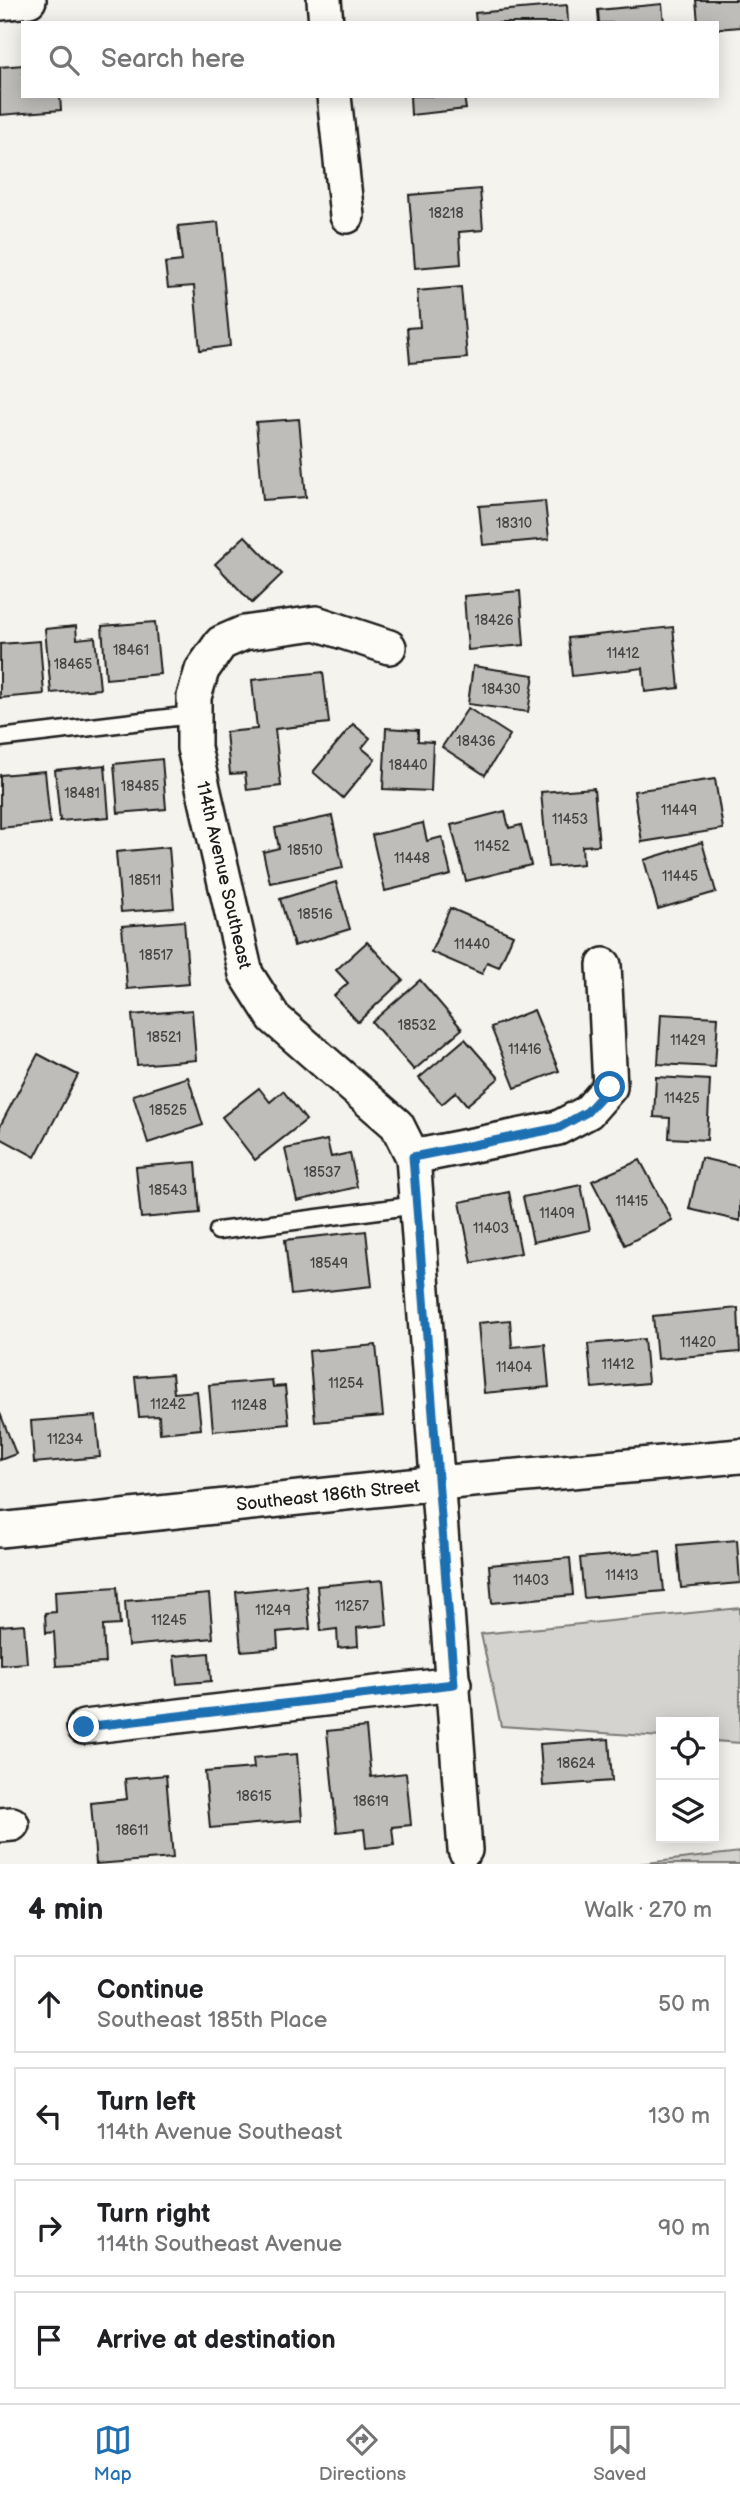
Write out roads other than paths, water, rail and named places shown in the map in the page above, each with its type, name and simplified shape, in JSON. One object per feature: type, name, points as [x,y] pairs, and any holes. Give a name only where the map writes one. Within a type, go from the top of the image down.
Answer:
[{"type":"street","points":[[0,3],[29,0]]},
{"type":"street","points":[[324,0],[326,21]]},
{"type":"street","points":[[334,98],[347,216]]},
{"type":"street","name":"114th Avenue Southeast","points":[[389,647],[316,623],[244,633],[221,643],[202,670],[192,715],[194,748],[246,974],[274,1018],[397,1125],[413,1157],[465,1850]]},
{"type":"street","points":[[413,1157],[558,1128],[587,1112],[610,1087],[604,965]]},
{"type":"street","name":"Southeast 186th Street","points":[[0,1530],[439,1483],[740,1456]]},
{"type":"street","points":[[84,1727],[454,1684]]},
{"type":"lane","points":[[0,738],[192,715]]},
{"type":"lane","points":[[218,1231],[417,1205]]}]
